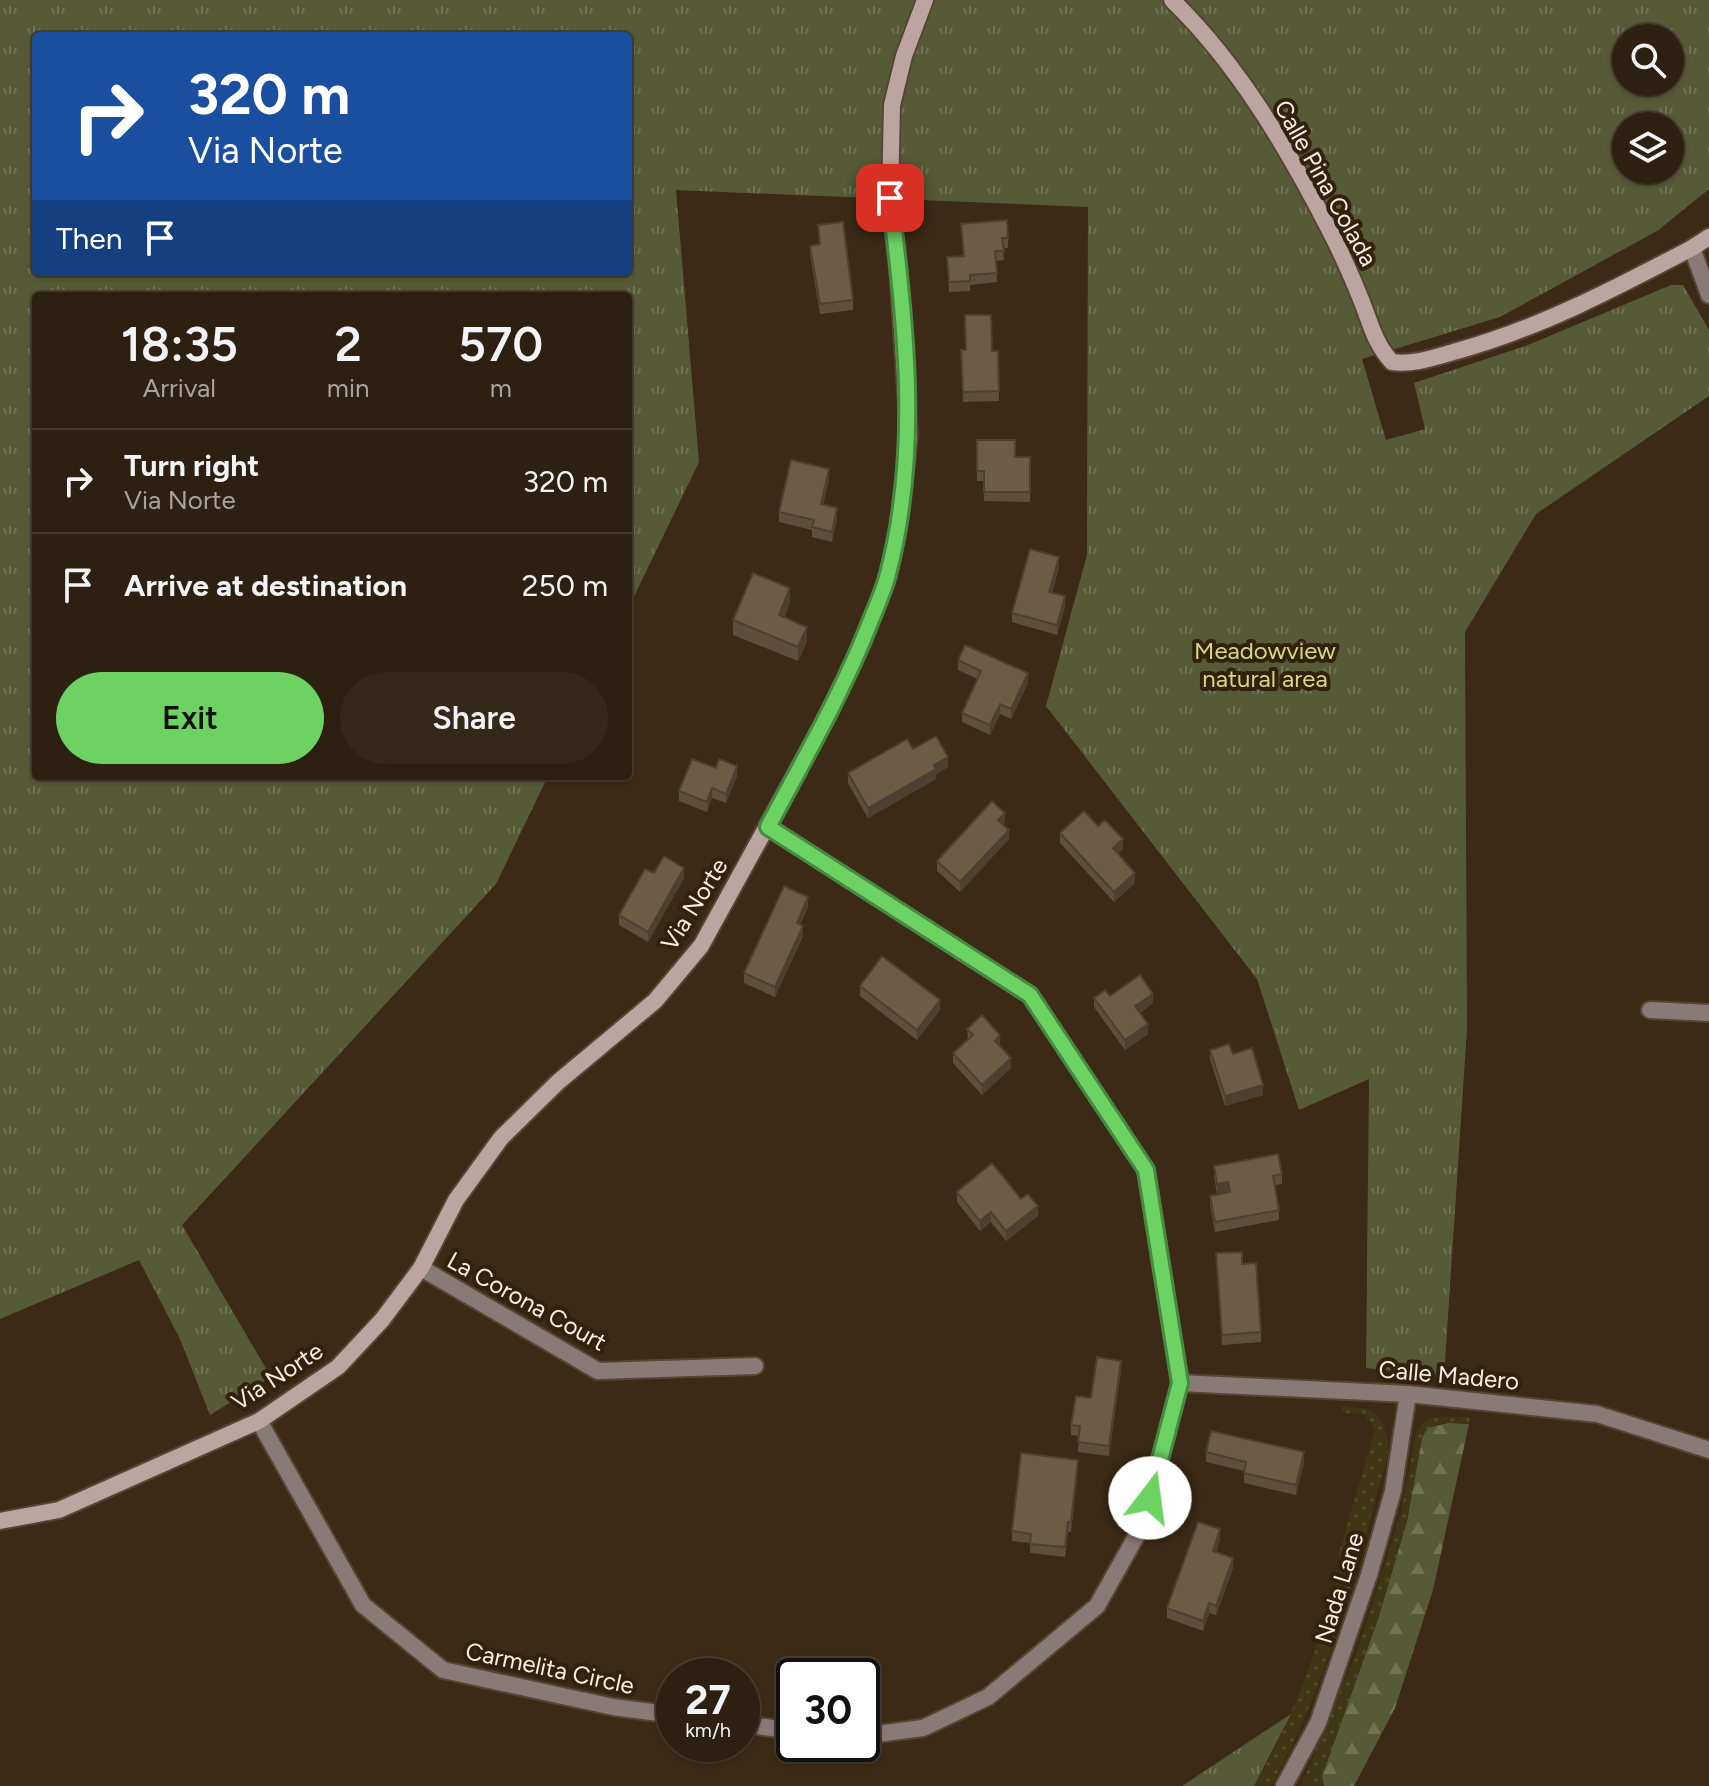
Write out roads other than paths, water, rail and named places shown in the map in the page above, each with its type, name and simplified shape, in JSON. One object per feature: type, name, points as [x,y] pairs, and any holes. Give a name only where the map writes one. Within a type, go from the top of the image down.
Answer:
[{"type":"street","name":"Via Norte","points":[[0,1521],[59,1510],[259,1421],[338,1367],[382,1320],[421,1268],[456,1200],[501,1138],[558,1082],[655,1001],[701,946],[827,717],[862,644],[888,577],[899,523],[909,436],[898,268],[890,198],[892,105],[904,56],[925,0]]},
{"type":"street","name":"Calle Pina Colada","points":[[1172,0],[1229,67],[1280,140],[1330,232],[1360,297],[1377,347],[1392,362],[1409,364],[1478,345],[1573,310],[1692,248]]},
{"type":"street","points":[[1709,237],[1692,248],[1709,295]]},
{"type":"street","points":[[768,827],[1030,995],[1146,1170],[1180,1383],[1142,1526],[1097,1606],[988,1697],[923,1728],[880,1734]]},
{"type":"street","points":[[1650,1010],[1709,1013]]},
{"type":"street","name":"La Corona Court","points":[[421,1268],[598,1371],[755,1366]]},
{"type":"street","name":"Calle Madero","points":[[1180,1383],[1408,1394],[1597,1414],[1709,1450]]},
{"type":"street","name":"Nada Lane","points":[[1284,1786],[1318,1723],[1369,1575],[1393,1491],[1408,1394]]},
{"type":"street","name":"Carmelita Circle","points":[[259,1421],[363,1605],[443,1670],[613,1707],[656,1713]]},
{"type":"park label","name":"Meadowview natural area","points":[[1265,664]]}]
